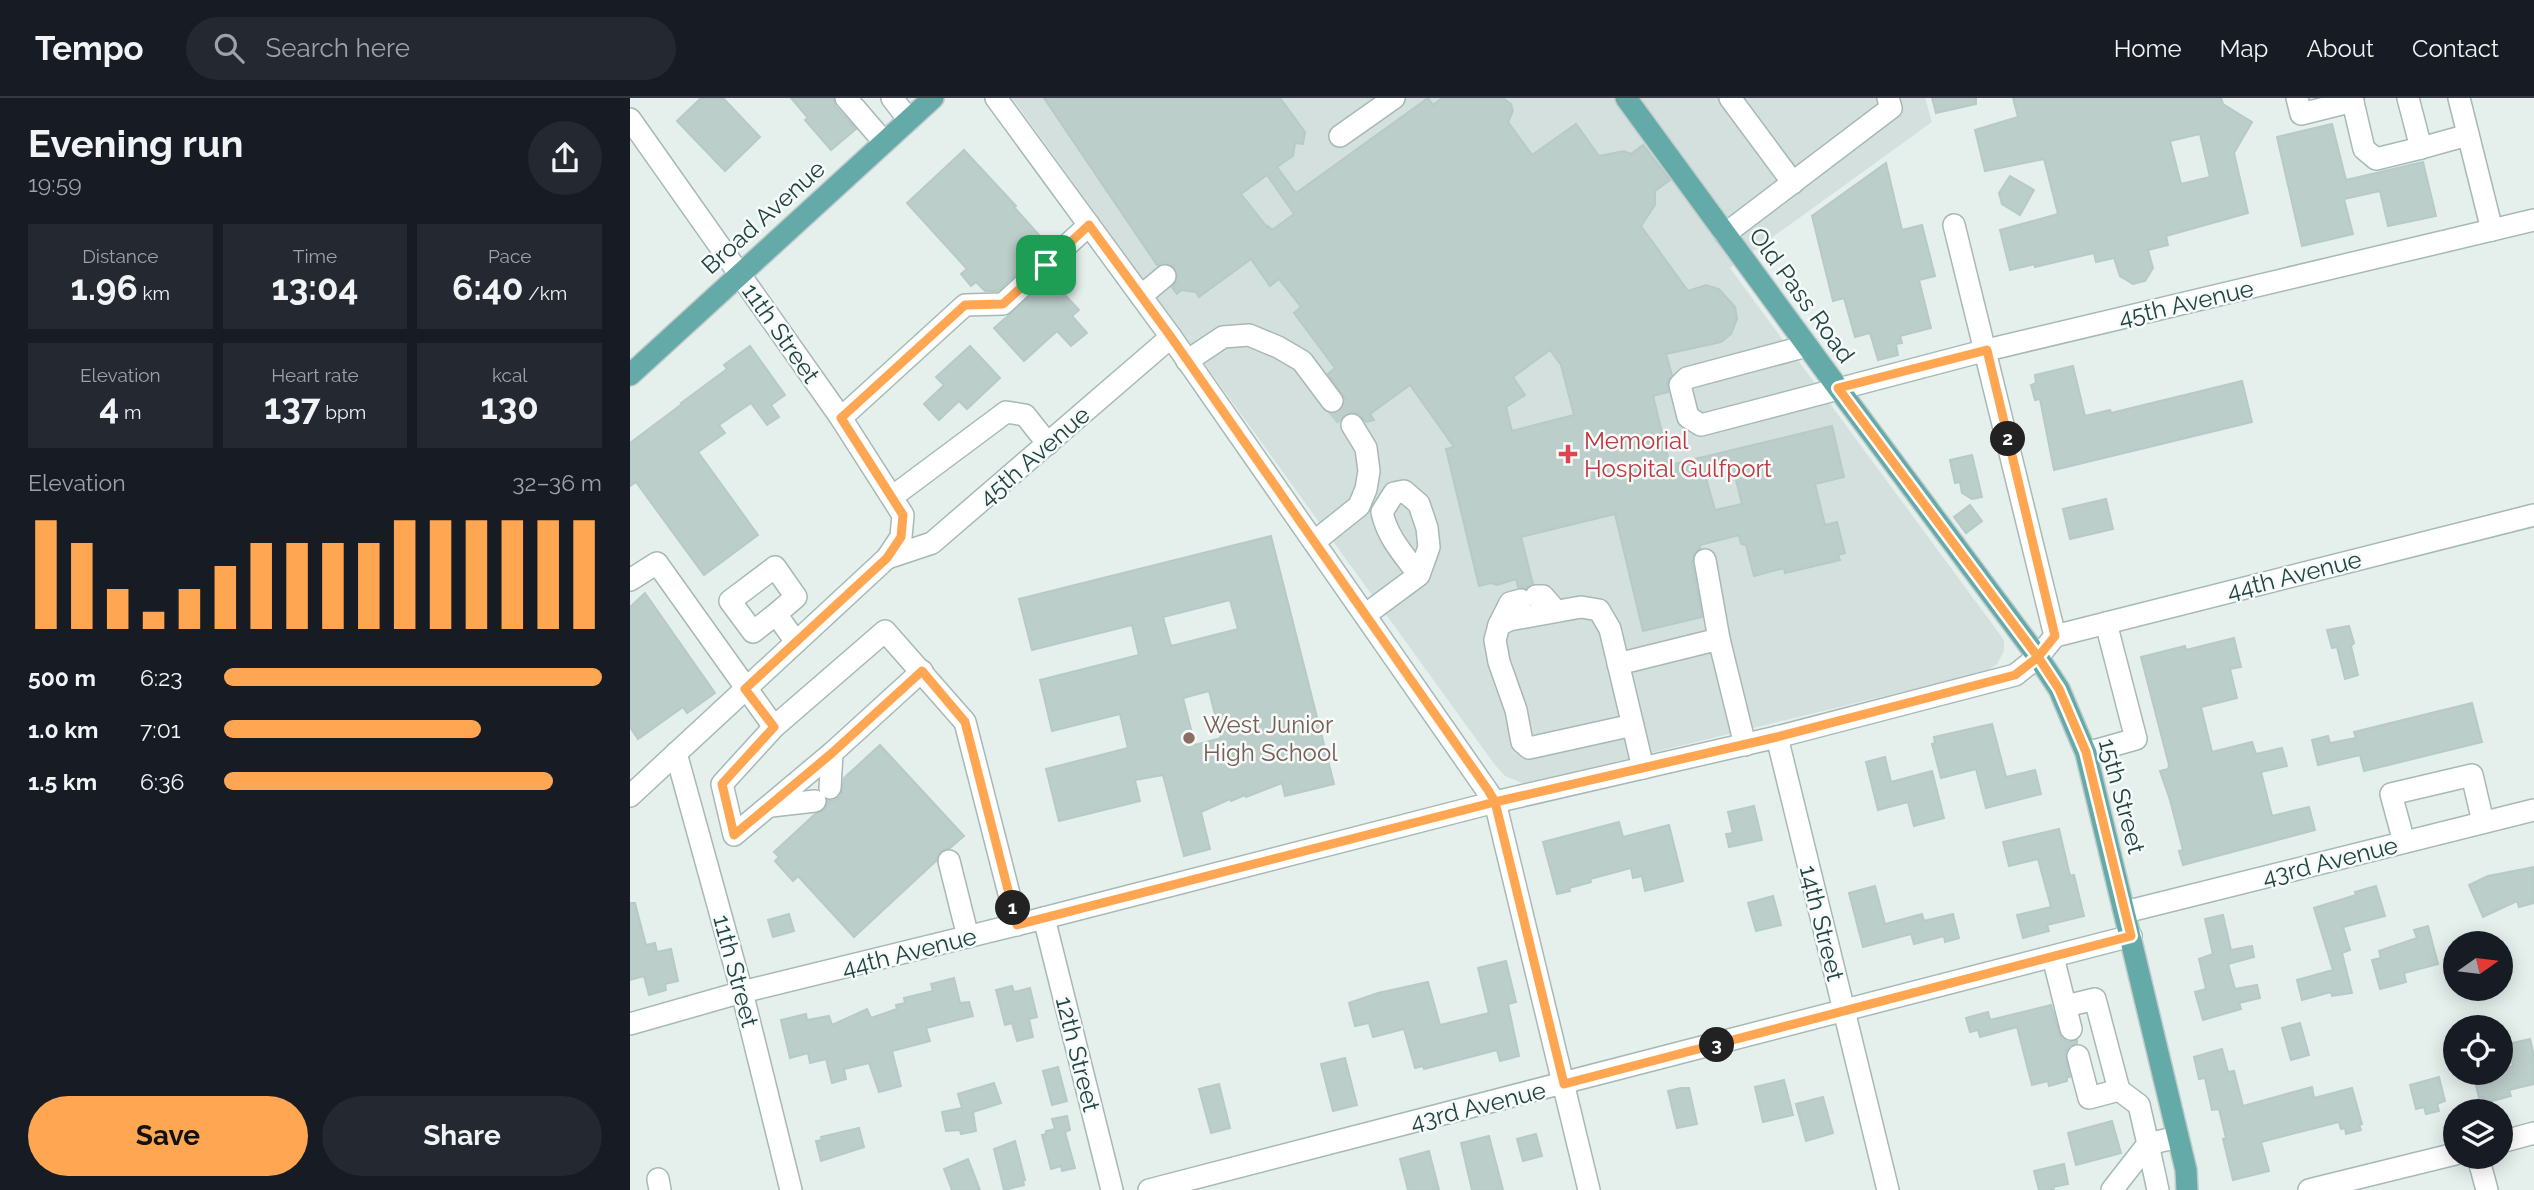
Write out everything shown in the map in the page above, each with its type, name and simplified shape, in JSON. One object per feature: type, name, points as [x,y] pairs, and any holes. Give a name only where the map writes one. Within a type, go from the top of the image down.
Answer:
[{"type":"main road","name":"Broad Avenue","points":[[630,375],[933,98]]},
{"type":"main road","name":"Old Pass Road","points":[[1626,98],[2038,657]]},
{"type":"main road","name":"15th Street","points":[[2038,657],[2059,689],[2086,752],[2186,1170],[2187,1190]]},
{"type":"street","points":[[845,98],[884,142]]},
{"type":"street","points":[[892,98],[909,120]]},
{"type":"street","points":[[996,98],[1171,337],[1495,802],[1589,1190]]},
{"type":"street","points":[[1340,136],[1394,98]]},
{"type":"street","points":[[1730,98],[1793,183]]},
{"type":"street","points":[[1726,234],[1891,108],[1888,98]]},
{"type":"street","points":[[2297,98],[2301,114],[2352,100],[2364,149],[2376,159],[2468,135]]},
{"type":"street","points":[[2408,98],[2421,148]]},
{"type":"street","points":[[2459,98],[2492,230]]},
{"type":"street","name":"11th Street","points":[[630,119],[841,418],[898,506]]},
{"type":"street","name":"45th Avenue","points":[[1807,346],[1687,378],[1680,385],[1688,417],[1701,425],[1987,350],[2534,220]]},
{"type":"street","points":[[841,418],[965,305],[1003,304],[1089,225]]},
{"type":"street","points":[[1954,225],[1987,350],[2055,636],[2038,657]]},
{"type":"street","points":[[1140,296],[1165,276]]},
{"type":"street","points":[[1187,361],[1223,337],[1249,335],[1302,361],[1332,401]]},
{"type":"street","name":"45th Avenue","points":[[887,558],[932,543],[1171,337]]},
{"type":"street","points":[[630,796],[887,558],[901,537],[898,506],[1006,412],[1025,415],[1048,444]]},
{"type":"street","points":[[1314,542],[1359,506],[1366,489],[1369,471],[1366,448],[1352,425]]},
{"type":"street","name":"44th Avenue","points":[[2055,636],[2534,514]]},
{"type":"street","points":[[1705,560],[1719,639],[1745,745]]},
{"type":"street","points":[[630,580],[657,563],[774,727]]},
{"type":"street","points":[[1365,615],[1419,575]]},
{"type":"street","points":[[1556,611],[1544,596],[1510,603],[1495,640],[1499,662],[1516,710],[1522,742],[1529,748],[1633,724]]},
{"type":"street","points":[[1499,625],[1509,620],[1581,607],[1599,610],[1609,629],[1616,654],[1643,768]]},
{"type":"street","points":[[776,614],[796,642]]},
{"type":"street","points":[[2086,752],[2136,739],[2106,623]]},
{"type":"street","points":[[922,671],[832,753],[734,835],[722,784],[774,727],[886,631],[922,671],[965,722],[1017,925]]},
{"type":"street","points":[[1616,654],[1719,639]]},
{"type":"street","name":"44th Avenue","points":[[630,1024],[742,992],[1017,925],[1495,802],[1745,745],[2015,675],[2038,657]]},
{"type":"street","name":"14th Street","points":[[1777,737],[1888,1190]]},
{"type":"street","name":"11th Street","points":[[676,753],[742,992],[791,1190]]},
{"type":"street","points":[[771,806],[823,795],[832,753]]},
{"type":"street","points":[[2404,842],[2391,794],[2472,775],[2483,822]]},
{"type":"street","name":"43rd Avenue","points":[[2125,912],[2534,810]]},
{"type":"street","points":[[948,862],[968,937]]},
{"type":"street","name":"12th Street","points":[[1044,918],[1112,1190]]},
{"type":"street","name":"43rd Avenue","points":[[1149,1190],[2131,936]]},
{"type":"street","points":[[2053,957],[2058,986],[2071,1029]]},
{"type":"street","points":[[2066,1006],[2095,999],[2119,1090],[2139,1105],[2158,1190]]},
{"type":"street","points":[[2078,1056],[2089,1098],[2119,1090]]},
{"type":"street","points":[[2513,1139],[2534,1133]]},
{"type":"street","points":[[2112,1190],[2148,1144],[2178,1137]]},
{"type":"street","points":[[2309,1190],[2443,1157]]},
{"type":"street","points":[[2482,1169],[2487,1190]]},
{"type":"shaded area","name":"Memorial Hospital Gulfport","points":[[1012,98],[1925,98],[1932,122],[1730,268],[2004,640],[2004,651],[1997,664],[1987,671],[1524,784],[1505,776]]},
{"type":"building","points":[[701,98],[723,98],[760,137],[725,171],[677,121]]},
{"type":"building","points":[[791,98],[833,98],[836,107],[856,129],[831,150],[805,120],[808,118]]},
{"type":"building","points":[[1044,98],[1280,98],[1305,132],[1303,144],[1295,143],[1293,156],[1277,167],[1296,193],[1428,98],[1433,105],[1442,98],[1503,98],[1511,104],[1513,111],[1508,122],[1532,155],[1576,124],[1599,156],[1624,151],[1631,154],[1643,145],[1670,180],[1655,191],[1655,205],[1641,226],[1688,291],[1706,285],[1719,289],[1735,307],[1737,319],[1731,334],[1721,342],[1666,354],[1672,375],[1667,382],[1668,392],[1653,396],[1670,465],[1832,426],[1844,477],[1815,484],[1825,525],[1837,522],[1845,553],[1838,555],[1840,560],[1785,573],[1784,568],[1754,576],[1746,545],[1741,544],[1739,535],[1700,545],[1692,562],[1702,617],[1643,631],[1615,514],[1521,537],[1533,584],[1526,588],[1518,587],[1516,579],[1497,585],[1491,583],[1479,586],[1446,449],[1454,447],[1410,385],[1370,414],[1374,420],[1366,422],[1359,414],[1352,412],[1339,420],[1335,414],[1344,407],[1345,399],[1328,374],[1335,368],[1294,313],[1301,307],[1279,279],[1270,286],[1251,259],[1199,297],[1196,292],[1181,290],[1177,294],[1172,287],[1177,280],[1175,268],[1169,264],[1157,265]],"holes":[[[1267,175],[1294,214],[1272,230],[1241,194]],[[1550,350],[1561,365],[1574,415],[1512,431],[1506,407],[1525,395],[1513,377]],[[1732,464],[1742,504],[1715,510],[1704,471]]]},
{"type":"building","points":[[1932,98],[1976,98],[1976,104],[1936,113]]},
{"type":"building","points":[[2013,98],[2221,98],[2223,104],[2252,122],[2234,153],[2248,213],[2166,236],[2168,245],[2148,250],[2153,268],[2145,281],[2133,284],[2120,276],[2114,258],[2096,262],[2094,253],[2010,270],[2000,230],[2058,214],[2044,159],[1985,171],[1975,130],[2018,117]],"holes":[[[2200,134],[2210,177],[2181,184],[2170,141]]]},
{"type":"building","points":[[2332,124],[2346,180],[2423,162],[2436,216],[2388,226],[2380,191],[2344,199],[2353,234],[2302,246],[2277,137]]},
{"type":"building","points":[[964,150],[1048,245],[998,291],[985,291],[976,282],[971,286],[961,274],[967,269],[907,203]]},
{"type":"building","points":[[1886,163],[1902,230],[1922,225],[1935,276],[1919,280],[1931,328],[1900,336],[1902,343],[1896,344],[1898,355],[1878,360],[1870,333],[1855,337],[1844,298],[1833,301],[1812,216]]},
{"type":"building","points":[[2010,176],[2034,190],[2020,215],[2002,204],[1999,193]]},
{"type":"building","points":[[1050,279],[1079,310],[1072,316],[1087,333],[1071,346],[1057,331],[1024,361],[994,328]]},
{"type":"building","points":[[750,346],[785,395],[771,405],[779,417],[767,425],[751,403],[719,425],[725,433],[698,452],[758,535],[704,575],[636,482],[630,486],[630,443],[727,369],[724,365]]},
{"type":"building","points":[[970,346],[1000,378],[967,409],[959,401],[939,420],[924,404],[944,385],[936,377]]},
{"type":"building","points":[[2073,366],[2085,416],[2110,410],[2111,413],[2242,381],[2252,422],[2054,470],[2040,399],[2035,400],[2031,385],[2036,383],[2035,375]]},
{"type":"building","points":[[1972,455],[1982,497],[1972,499],[1962,493],[1960,482],[1955,483],[1950,460]]},
{"type":"building","points":[[2106,499],[2113,529],[2070,539],[2063,509]]},
{"type":"building","points":[[1970,505],[1982,521],[1966,533],[1954,517]]},
{"type":"building","points":[[1271,536],[1334,784],[1285,796],[1282,783],[1246,797],[1245,795],[1231,801],[1230,799],[1201,812],[1210,849],[1184,856],[1163,775],[1135,780],[1140,801],[1059,821],[1046,769],[1128,748],[1120,714],[1052,731],[1040,680],[1139,655],[1132,625],[1032,650],[1019,599]],"holes":[[[1230,600],[1238,629],[1171,646],[1163,617]],[[1209,691],[1221,738],[1195,745],[1183,698]]]},
{"type":"building","points":[[645,593],[715,693],[687,713],[683,707],[638,739],[630,727],[630,607]]},
{"type":"building","points":[[2349,626],[2358,675],[2345,679],[2337,647],[2332,648],[2327,630]]},
{"type":"building","points":[[2234,638],[2241,667],[2230,669],[2237,698],[2201,707],[2212,752],[2252,742],[2256,754],[2282,748],[2287,766],[2261,772],[2272,816],[2309,807],[2315,830],[2183,865],[2179,851],[2183,850],[2160,771],[2168,769],[2169,765],[2141,657],[2185,646],[2186,650]]},
{"type":"building","points":[[2472,703],[2482,742],[2364,771],[2360,755],[2318,765],[2312,740],[2328,736],[2330,743],[2356,738],[2354,732]]},
{"type":"building","points":[[1992,724],[2006,777],[2035,770],[2041,794],[1986,808],[1976,769],[1941,778],[1932,744],[1935,743],[1934,737]]},
{"type":"building","points":[[880,745],[964,836],[950,848],[940,851],[936,861],[854,937],[798,876],[793,881],[775,861],[779,857],[774,852],[815,814],[823,811],[828,801],[841,796],[844,778]]},
{"type":"building","points":[[1885,757],[1891,782],[1932,771],[1944,818],[1914,826],[1908,802],[1878,810],[1866,762]]},
{"type":"building","points":[[1754,806],[1762,840],[1729,847],[1726,834],[1733,833],[1728,812]]},
{"type":"building","points":[[1619,822],[1623,837],[1669,825],[1683,881],[1645,891],[1642,876],[1633,878],[1631,868],[1590,879],[1591,882],[1557,894],[1543,842]]},
{"type":"building","points":[[2059,829],[2070,876],[2074,875],[2084,916],[2047,925],[2049,931],[2023,938],[2017,915],[2051,907],[2038,859],[2009,866],[2003,842]]},
{"type":"building","points":[[2534,867],[2534,903],[2519,907],[2517,901],[2483,917],[2469,885],[2488,876]]},
{"type":"building","points":[[1875,886],[1885,924],[1922,914],[1924,921],[1953,914],[1959,938],[1945,942],[1944,936],[1914,944],[1911,934],[1863,947],[1849,893]]},
{"type":"building","points":[[2376,886],[2385,916],[2343,927],[2350,950],[2342,953],[2352,993],[2332,996],[2331,992],[2302,1000],[2297,980],[2333,970],[2314,908]]},
{"type":"building","points":[[1773,896],[1781,925],[1756,931],[1748,903]]},
{"type":"building","points":[[630,903],[635,903],[646,945],[655,943],[657,952],[671,949],[678,981],[665,984],[666,990],[649,995],[644,976],[630,980]]},
{"type":"building","points":[[789,914],[794,931],[773,937],[768,920]]},
{"type":"building","points":[[2223,915],[2231,950],[2252,946],[2254,957],[2228,964],[2235,989],[2257,985],[2260,998],[2239,1003],[2241,1009],[2203,1020],[2195,992],[2206,989],[2199,959],[2213,954],[2205,919]]},
{"type":"building","points":[[2428,926],[2438,964],[2404,973],[2406,982],[2380,989],[2372,960],[2381,958],[2379,951],[2417,938],[2414,930]]},
{"type":"building","points":[[1506,961],[1516,1002],[1508,1004],[1519,1056],[1500,1061],[1497,1050],[1424,1069],[1423,1066],[1415,1068],[1404,1029],[1373,1037],[1369,1023],[1355,1026],[1349,1003],[1378,993],[1428,982],[1440,1025],[1489,1013],[1478,968]]},
{"type":"building","points":[[954,978],[960,1003],[969,1002],[973,1016],[926,1028],[930,1041],[892,1051],[901,1086],[879,1092],[869,1063],[844,1069],[846,1079],[832,1083],[826,1059],[810,1063],[808,1053],[790,1058],[781,1020],[806,1014],[807,1020],[829,1016],[832,1025],[867,1009],[871,1018],[897,1009],[896,1005],[905,1003],[904,998],[933,991],[931,984]]},
{"type":"building","points":[[1012,986],[1014,992],[1030,988],[1037,1017],[1029,1019],[1033,1037],[1017,1041],[1012,1023],[1005,1025],[996,990]]},
{"type":"building","points":[[2051,1005],[2061,1038],[2068,1042],[2077,1040],[2077,1043],[2069,1046],[2065,1053],[2070,1077],[2067,1077],[2067,1081],[2049,1086],[2048,1081],[2032,1085],[2017,1027],[1980,1037],[1978,1030],[1970,1032],[1966,1018],[1988,1012],[1990,1020]]},
{"type":"building","points":[[2300,1023],[2309,1055],[2291,1060],[2282,1028]]},
{"type":"building","points":[[2530,1039],[2534,1056],[2534,1084],[2509,1090],[2511,1096],[2499,1099],[2479,1098],[2476,1085],[2513,1085],[2513,1043]]},
{"type":"building","points":[[2222,1049],[2228,1072],[2234,1071],[2243,1106],[2312,1087],[2314,1098],[2352,1088],[2362,1124],[2359,1125],[2361,1130],[2346,1134],[2345,1128],[2341,1129],[2339,1122],[2261,1142],[2269,1171],[2233,1180],[2219,1109],[2212,1110],[2205,1078],[2199,1079],[2194,1057]]},
{"type":"building","points":[[1345,1058],[1357,1105],[1333,1111],[1321,1064]]},
{"type":"building","points":[[1058,1067],[1067,1101],[1052,1105],[1043,1071]]},
{"type":"building","points":[[2439,1077],[2444,1099],[2437,1104],[2439,1111],[2426,1114],[2424,1107],[2416,1109],[2410,1085]]},
{"type":"building","points":[[1784,1080],[1793,1115],[1763,1122],[1755,1087]]},
{"type":"building","points":[[994,1083],[1001,1103],[973,1112],[976,1131],[961,1134],[960,1130],[946,1131],[942,1112],[962,1108],[958,1094]]},
{"type":"building","points":[[1219,1084],[1230,1128],[1211,1133],[1199,1089]]},
{"type":"building","points":[[1689,1088],[1697,1124],[1677,1128],[1668,1091]]},
{"type":"building","points":[[1823,1097],[1833,1133],[1806,1141],[1796,1104]]},
{"type":"building","points":[[1067,1116],[1070,1130],[1065,1132],[1075,1168],[1062,1171],[1061,1166],[1051,1169],[1042,1135],[1055,1129],[1052,1119]]},
{"type":"building","points":[[2112,1121],[2121,1153],[2076,1165],[2068,1133]]},
{"type":"building","points":[[859,1128],[864,1147],[821,1161],[816,1141],[822,1140],[821,1137]]},
{"type":"building","points":[[1536,1134],[1542,1156],[1523,1161],[1517,1139]]},
{"type":"building","points":[[1489,1136],[1503,1190],[1472,1190],[1461,1143]]},
{"type":"building","points":[[1015,1141],[1024,1185],[1004,1190],[994,1149]]},
{"type":"building","points":[[1429,1151],[1439,1190],[1408,1190],[1400,1159]]},
{"type":"building","points":[[968,1159],[980,1190],[952,1190],[944,1169]]},
{"type":"building","points":[[2064,1164],[2068,1184],[2053,1187],[2054,1190],[2039,1190],[2034,1171]]},
{"type":"tunnel","points":[[1332,401],[1352,425]]},
{"type":"place","name":"Memorial Hospital Gulfport","points":[[1568,454]]},
{"type":"place","name":"West Junior High School","points":[[1189,738]]},
{"type":"route","points":[[1046,265],[1003,304],[965,305],[841,418],[903,515],[901,537],[887,558],[745,689],[774,727],[722,784],[734,835],[832,753],[922,671],[965,722],[1017,925],[1495,802],[1777,737],[2015,675],[2038,657],[2055,636],[1987,350],[1838,388],[2038,657],[2059,689],[2086,752],[2131,936],[1564,1084],[1495,802],[1488,790],[1171,337],[1089,225],[1046,265]]}]
